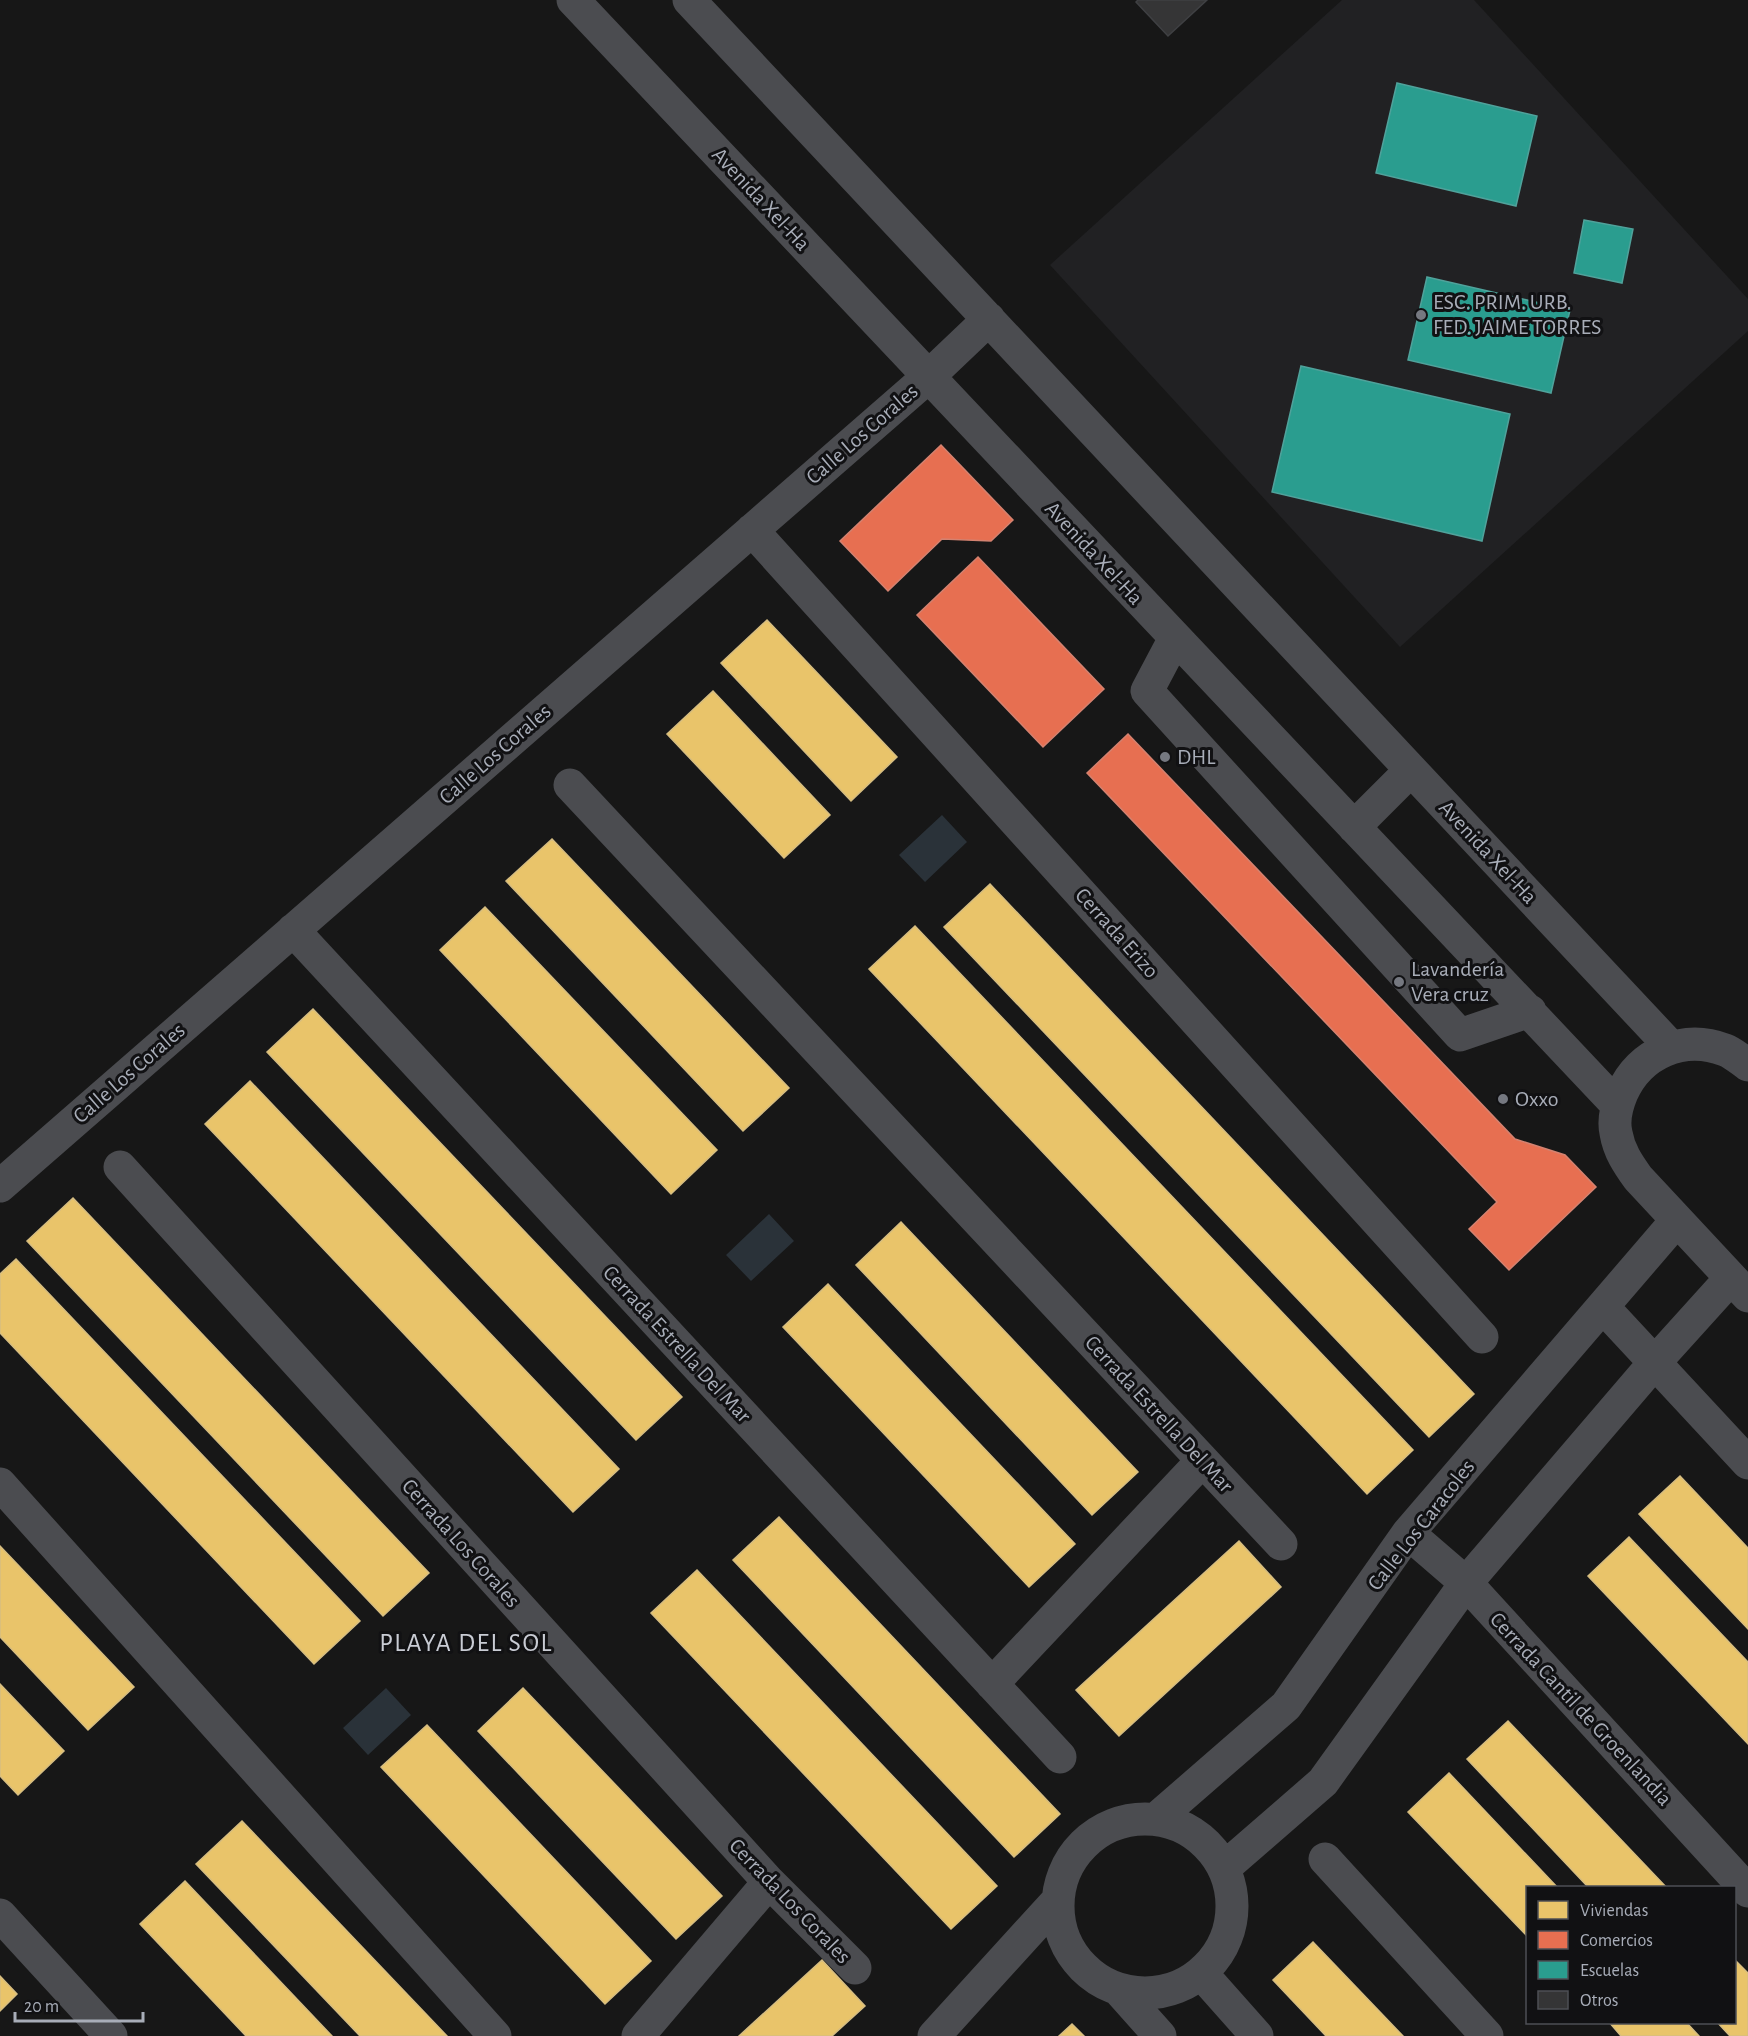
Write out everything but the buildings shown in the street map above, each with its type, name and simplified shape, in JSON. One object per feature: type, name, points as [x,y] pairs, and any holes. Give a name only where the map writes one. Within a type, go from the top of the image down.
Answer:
[{"type":"street","name":"Avenida Xel-Ha","points":[[573,0],[1617,1105]]},
{"type":"street","name":"Avenida Xel-Ha","points":[[689,0],[1671,1047]]},
{"type":"street","name":"Calle Los Corales","points":[[0,1186],[928,377],[989,319]]},
{"type":"street","name":"Cerrada Erizo","points":[[752,530],[1482,1337]]},
{"type":"street","points":[[1174,638],[1146,691],[1460,1035],[1530,1011]]},
{"type":"street","points":[[1354,827],[1411,770]]},
{"type":"street","name":"Cerrada Estrella Del Mar","points":[[570,785],[1281,1544]]},
{"type":"street","name":"Cerrada Estrella Del Mar","points":[[293,930],[1060,1757]]},
{"type":"street","points":[[1224,1868],[1323,1782],[1466,1583],[1656,1361],[1739,1287],[1638,1178],[1624,1158],[1615,1132],[1617,1105],[1628,1079],[1646,1059],[1671,1047],[1699,1044],[1725,1050],[1748,1065]]},
{"type":"street","name":"Cerrada Los Corales","points":[[120,1167],[769,1882],[855,1968]]},
{"type":"street","name":"Calle Los Caracoles","points":[[1156,1818],[1286,1706],[1408,1533],[1677,1220]]},
{"type":"street","points":[[1603,1307],[1656,1361],[1748,1463]]},
{"type":"street","points":[[992,1684],[1202,1461]]},
{"type":"street","points":[[0,1484],[495,2036]]},
{"type":"street","name":"Cerrada Cantil de Groenlandia","points":[[1408,1533],[1466,1583],[1748,1891]]},
{"type":"street","points":[[1156,1818],[1184,1827],[1208,1843],[1224,1868],[1233,1896],[1232,1925],[1221,1952],[1202,1974],[1176,1989],[1148,1994],[1119,1990],[1092,1977],[1073,1956],[1060,1930],[1057,1901],[1063,1874],[1078,1849],[1100,1830],[1127,1820],[1156,1818]]},
{"type":"street","points":[[1325,1859],[1487,2036]]},
{"type":"street","points":[[638,2036],[769,1882]]},
{"type":"street","points":[[934,2036],[1057,1901]]},
{"type":"street","points":[[0,1915],[111,2036]]},
{"type":"street","points":[[1202,1974],[1257,2036]]},
{"type":"street","points":[[1119,1990],[1160,2036]]},
{"type":"shaded area","name":"ESC. PRIM. URB. FED. JAIME TORRES","points":[[1342,0],[1474,0],[1748,299],[1748,331],[1400,647],[1050,265]]},
{"type":"shaded area","points":[[942,815],[967,842],[925,882],[899,855]]},
{"type":"shaded area","points":[[769,1214],[794,1241],[751,1281],[726,1255]]},
{"type":"shaded area","points":[[386,1688],[411,1715],[368,1755],[343,1728]]},
{"type":"place","name":"ESC. PRIM. URB. FED. JAIME TORRES","points":[[1421,315]]},
{"type":"place","name":"DHL","points":[[1165,757]]},
{"type":"place","name":"Lavandería Vera cruz","points":[[1399,982]]},
{"type":"place","name":"Oxxo","points":[[1503,1099]]},
{"type":"district","name":"PLAYA DEL SOL","points":[[466,1643]]}]
